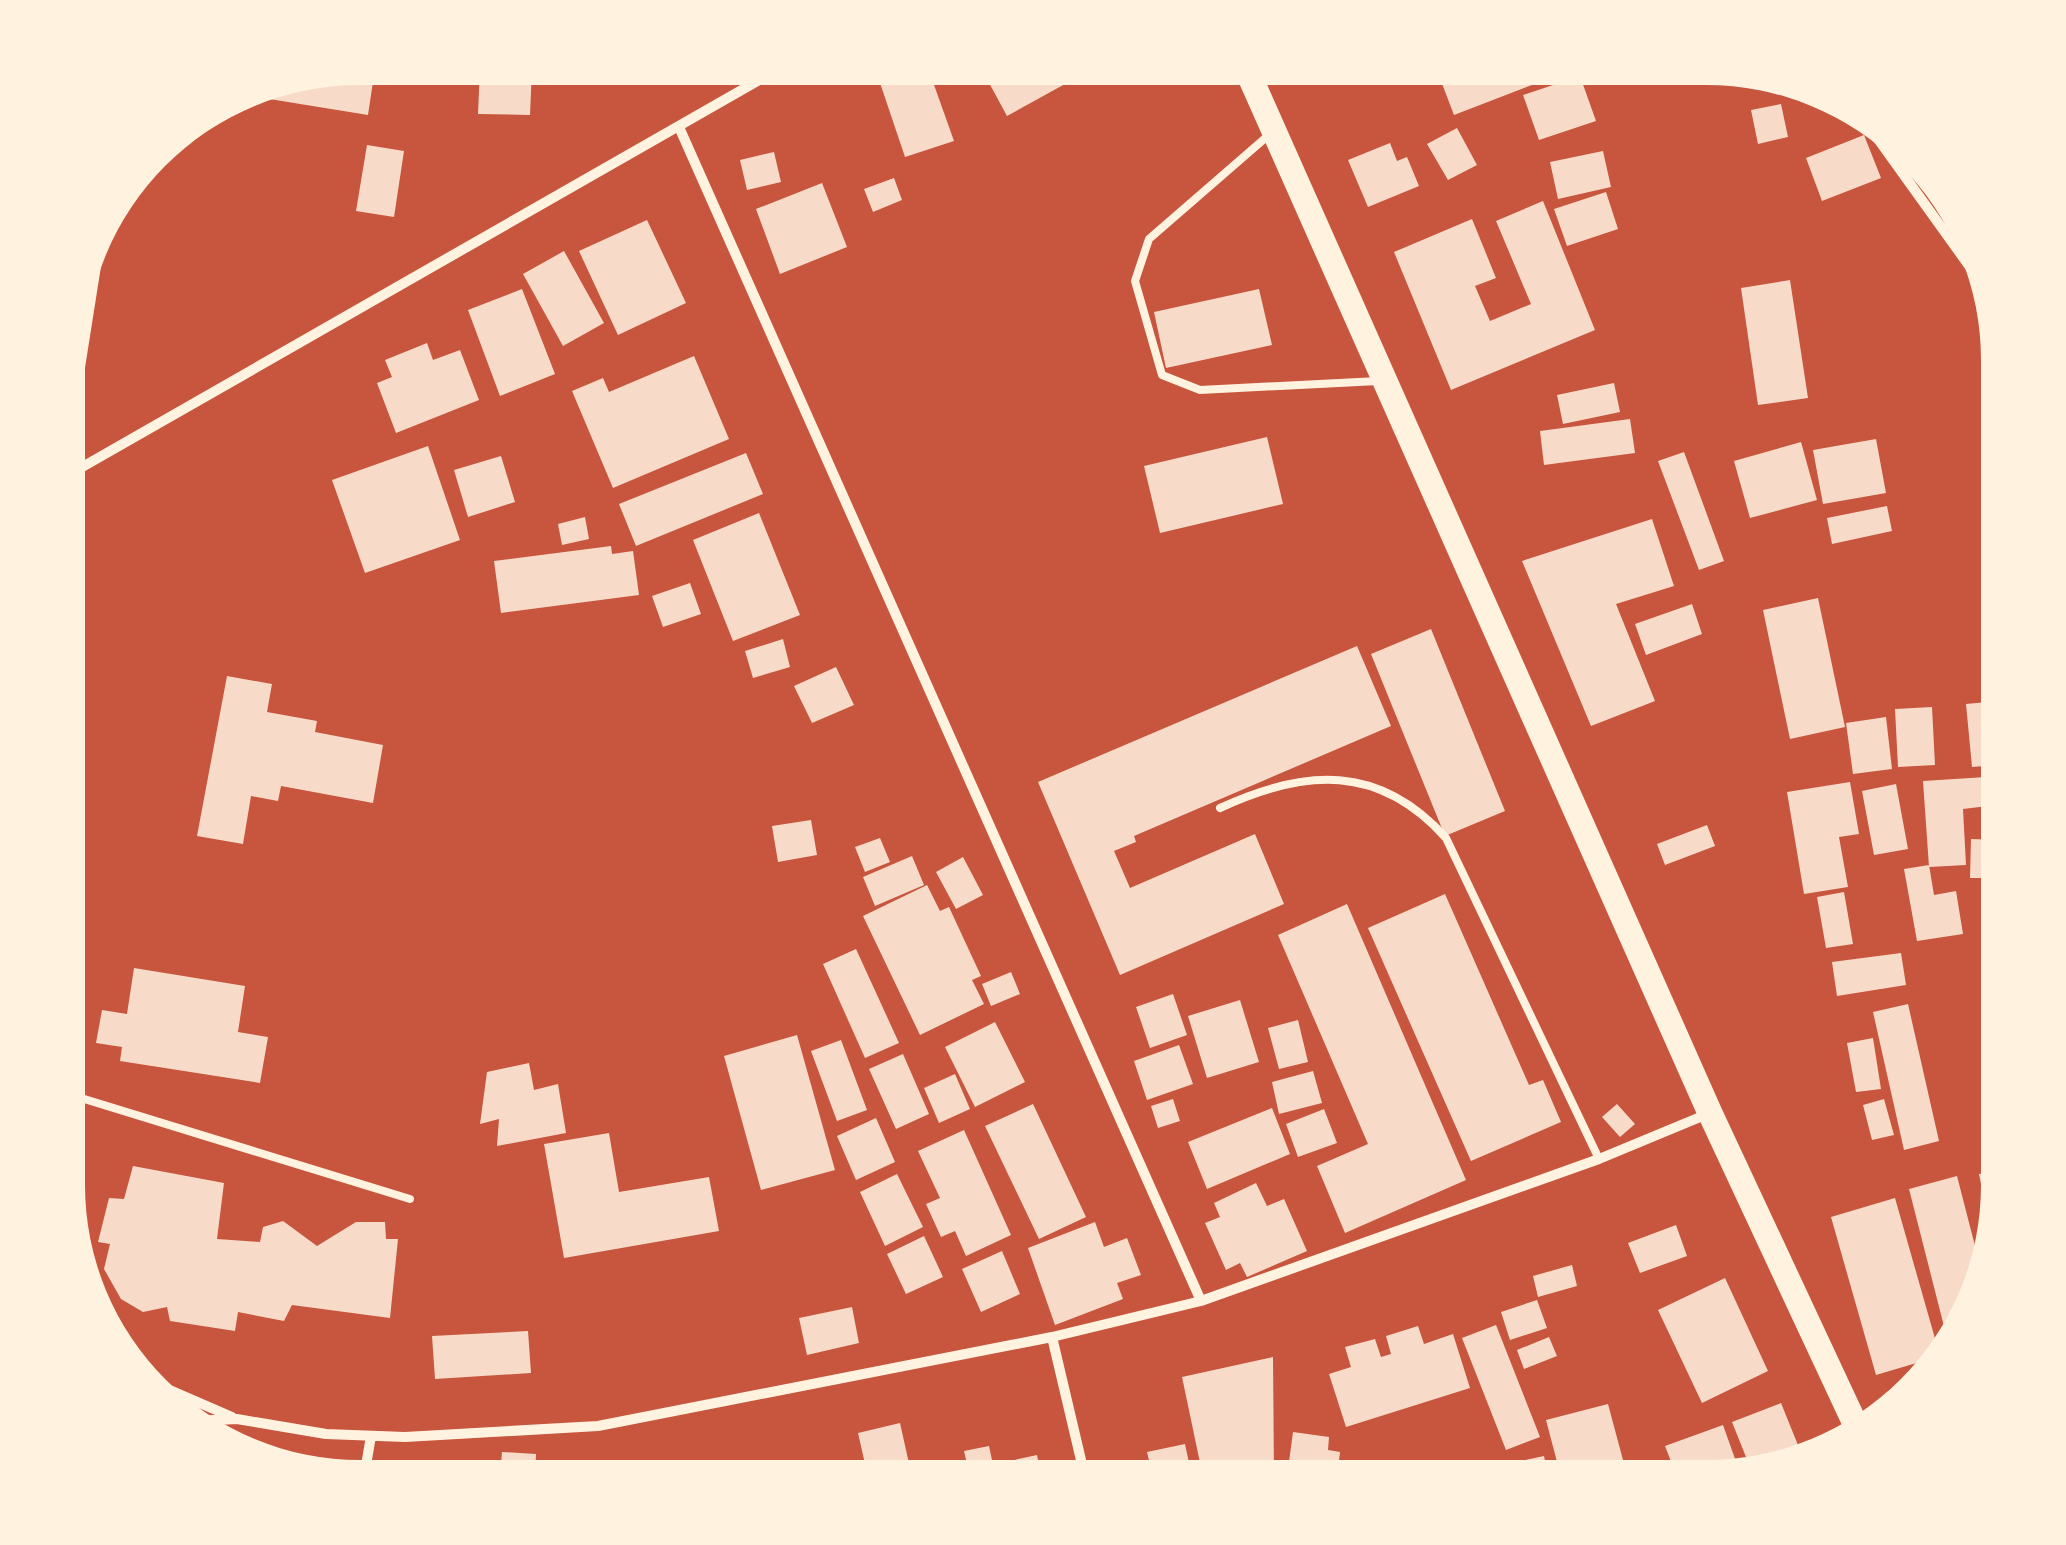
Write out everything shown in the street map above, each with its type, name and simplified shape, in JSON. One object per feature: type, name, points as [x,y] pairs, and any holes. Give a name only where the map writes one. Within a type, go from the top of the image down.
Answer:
[{"type":"main road","points":[[1254,86],[1710,1113],[1852,1418]]},
{"type":"street","points":[[85,465],[751,85]]},
{"type":"street","points":[[679,128],[1201,1301]]},
{"type":"street","points":[[1895,162],[1958,250]]},
{"type":"street","points":[[218,1420],[372,1436],[598,1426],[1052,1336],[1201,1301],[1599,1159],[1710,1113]]},
{"type":"street","points":[[1052,1336],[1081,1460]]},
{"type":"street","points":[[187,1399],[237,1420]]},
{"type":"street","points":[[368,1459],[372,1436]]},
{"type":"lane","points":[[1274,130],[1150,239],[1135,281],[1162,375],[1200,390],[1385,380]]},
{"type":"lane","points":[[1220,808],[1268,786],[1313,776],[1390,792],[1423,812],[1446,838],[1599,1159]]},
{"type":"lane","points":[[86,1099],[410,1199]]},
{"type":"building","points":[[372,85],[368,115],[273,100],[324,87]]},
{"type":"building","points":[[479,85],[531,85],[530,115],[478,114]]},
{"type":"building","points":[[881,85],[934,85],[954,141],[905,157]]},
{"type":"building","points":[[990,85],[1062,86],[1007,116]]},
{"type":"building","points":[[1443,86],[1530,86],[1454,115]]},
{"type":"building","points":[[1550,86],[1584,86],[1596,121],[1539,140],[1523,95]]},
{"type":"building","points":[[1781,104],[1788,137],[1758,144],[1751,110]]},
{"type":"building","points":[[1457,128],[1477,165],[1448,180],[1427,144]]},
{"type":"building","points":[[1863,135],[1881,178],[1822,201],[1806,158]]},
{"type":"building","points":[[1390,143],[1397,161],[1407,157],[1419,186],[1368,207],[1348,160]]},
{"type":"building","points":[[367,145],[404,151],[394,217],[356,211]]},
{"type":"building","points":[[1603,151],[1611,187],[1558,199],[1550,162]]},
{"type":"building","points":[[774,152],[781,182],[747,190],[740,160]]},
{"type":"building","points":[[894,178],[902,200],[873,212],[864,189]]},
{"type":"building","points":[[822,183],[847,247],[780,274],[756,209]]},
{"type":"building","points":[[1606,192],[1618,229],[1567,246],[1554,209]]},
{"type":"building","points":[[1543,201],[1595,330],[1451,390],[1394,252],[1472,219],[1496,278],[1475,286],[1490,321],[1531,304],[1496,221]]},
{"type":"building","points":[[647,220],[686,303],[618,335],[579,251]]},
{"type":"building","points":[[564,251],[604,323],[563,346],[523,274]]},
{"type":"building","points":[[1790,280],[1808,398],[1758,405],[1741,288]]},
{"type":"building","points":[[522,289],[555,374],[500,396],[468,310]]},
{"type":"building","points":[[1259,289],[1272,345],[1166,368],[1154,312]]},
{"type":"building","points":[[427,343],[433,360],[460,350],[479,400],[396,433],[377,383],[392,377],[385,360]]},
{"type":"building","points":[[694,356],[729,439],[613,488],[572,391],[603,378],[609,392]]},
{"type":"building","points":[[1614,383],[1620,412],[1563,424],[1557,395]]},
{"type":"building","points":[[1630,419],[1635,453],[1544,465],[1540,431]]},
{"type":"building","points":[[1267,437],[1283,504],[1160,533],[1144,466]]},
{"type":"building","points":[[1876,439],[1886,493],[1823,504],[1813,450]]},
{"type":"building","points":[[1801,442],[1817,500],[1750,518],[1734,461]]},
{"type":"building","points":[[428,446],[460,540],[365,573],[332,480]]},
{"type":"building","points":[[1684,452],[1724,561],[1699,570],[1658,461]]},
{"type":"building","points":[[746,453],[763,494],[636,546],[619,504]]},
{"type":"building","points":[[501,456],[515,502],[468,517],[454,470]]},
{"type":"building","points":[[1887,506],[1892,531],[1832,544],[1827,518]]},
{"type":"building","points":[[759,513],[800,615],[733,641],[693,540]]},
{"type":"building","points":[[585,517],[589,539],[562,545],[558,524]]},
{"type":"building","points":[[1652,519],[1674,586],[1616,604],[1655,701],[1591,726],[1522,561]]},
{"type":"building","points":[[611,546],[612,554],[633,551],[639,595],[501,613],[494,561]]},
{"type":"building","points":[[690,583],[701,614],[663,627],[652,596]]},
{"type":"building","points":[[1818,598],[1845,727],[1790,739],[1763,610]]},
{"type":"building","points":[[1692,604],[1702,634],[1646,655],[1635,624]]},
{"type":"building","points":[[1431,629],[1505,811],[1445,836],[1371,654]]},
{"type":"building","points":[[783,639],[790,667],[753,678],[745,651]]},
{"type":"building","points":[[1357,646],[1391,726],[1134,836],[1136,842],[1114,851],[1130,888],[1255,834],[1284,904],[1120,975],[1038,782]]},
{"type":"building","points":[[836,667],[854,705],[812,723],[794,686]]},
{"type":"building","points":[[227,676],[272,684],[267,712],[317,721],[315,732],[383,745],[373,803],[281,786],[278,801],[251,796],[243,844],[197,836]]},
{"type":"building","points":[[1980,703],[1980,766],[1972,767],[1966,704]]},
{"type":"building","points":[[1932,707],[1935,765],[1898,767],[1895,709]]},
{"type":"building","points":[[1886,717],[1892,769],[1853,774],[1846,723]]},
{"type":"building","points":[[1980,777],[1980,807],[1963,809],[1966,865],[1929,867],[1923,781]]},
{"type":"building","points":[[1850,782],[1859,834],[1839,837],[1848,887],[1804,894],[1787,792]]},
{"type":"building","points":[[1896,784],[1908,849],[1874,855],[1862,791]]},
{"type":"building","points":[[811,820],[817,855],[778,862],[772,826]]},
{"type":"building","points":[[1707,825],[1715,846],[1665,865],[1657,844]]},
{"type":"building","points":[[880,838],[890,862],[865,872],[855,847]]},
{"type":"building","points":[[1971,839],[1980,839],[1980,878],[1970,878]]},
{"type":"building","points":[[912,856],[924,885],[875,906],[863,877]]},
{"type":"building","points":[[963,857],[983,895],[956,909],[936,872]]},
{"type":"building","points":[[1929,865],[1934,895],[1956,891],[1963,934],[1917,941],[1904,869]]},
{"type":"building","points":[[927,885],[940,911],[949,907],[981,976],[972,980],[984,1004],[920,1035],[863,916]]},
{"type":"building","points":[[1844,892],[1853,944],[1826,948],[1817,897]]},
{"type":"building","points":[[1445,894],[1529,1085],[1543,1080],[1561,1122],[1471,1161],[1368,928]]},
{"type":"building","points":[[1347,904],[1466,1180],[1345,1233],[1317,1166],[1368,1144],[1278,935]]},
{"type":"building","points":[[856,949],[899,1043],[865,1058],[823,964]]},
{"type":"building","points":[[1901,953],[1906,985],[1837,996],[1832,962]]},
{"type":"building","points":[[134,968],[245,986],[238,1032],[268,1037],[260,1083],[120,1061],[122,1047],[96,1043],[102,1010],[127,1014]]},
{"type":"building","points":[[1011,972],[1020,994],[991,1006],[982,984]]},
{"type":"building","points":[[1173,994],[1187,1035],[1150,1048],[1136,1007]]},
{"type":"building","points":[[1240,1000],[1259,1062],[1207,1078],[1188,1016]]},
{"type":"building","points":[[1908,1004],[1939,1141],[1904,1150],[1873,1012]]},
{"type":"building","points":[[1298,1020],[1308,1062],[1279,1069],[1268,1028]]},
{"type":"building","points":[[995,1022],[1025,1082],[975,1107],[945,1047]]},
{"type":"building","points":[[797,1035],[835,1170],[761,1190],[724,1056]]},
{"type":"building","points":[[1873,1038],[1881,1089],[1856,1092],[1847,1043]]},
{"type":"building","points":[[841,1040],[867,1110],[837,1121],[811,1051]]},
{"type":"building","points":[[1179,1045],[1193,1084],[1147,1100],[1134,1061]]},
{"type":"building","points":[[903,1054],[929,1114],[896,1129],[869,1069]]},
{"type":"building","points":[[529,1063],[534,1090],[558,1084],[566,1133],[497,1146],[499,1119],[480,1124],[487,1072]]},
{"type":"building","points":[[1313,1071],[1322,1103],[1279,1114],[1272,1082]]},
{"type":"building","points":[[955,1074],[970,1109],[939,1123],[924,1088]]},
{"type":"building","points":[[1173,1099],[1180,1121],[1158,1128],[1151,1106]]},
{"type":"building","points":[[1884,1099],[1894,1135],[1872,1140],[1863,1105]]},
{"type":"building","points":[[1033,1104],[1086,1217],[1039,1239],[985,1126]]},
{"type":"building","points":[[1617,1104],[1635,1124],[1620,1137],[1602,1117]]},
{"type":"building","points":[[1272,1108],[1290,1154],[1207,1189],[1188,1142]]},
{"type":"building","points":[[1324,1109],[1337,1143],[1298,1157],[1286,1124]]},
{"type":"building","points":[[876,1118],[895,1162],[856,1180],[837,1136]]},
{"type":"building","points":[[964,1130],[1011,1235],[966,1256],[955,1231],[941,1237],[926,1204],[940,1198],[918,1151]]},
{"type":"building","points":[[609,1133],[619,1192],[709,1177],[719,1231],[564,1258],[544,1144]]},
{"type":"building","points":[[133,1166],[224,1183],[217,1239],[260,1242],[263,1227],[283,1221],[317,1246],[356,1222],[385,1222],[386,1239],[398,1239],[390,1318],[292,1305],[284,1321],[238,1312],[235,1331],[170,1321],[167,1307],[143,1312],[121,1299],[104,1269],[110,1244],[98,1242],[109,1198],[124,1199]]},
{"type":"building","points":[[897,1174],[923,1227],[885,1246],[860,1192]]},
{"type":"building","points":[[1957,1176],[1975,1244],[1943,1324],[1909,1189]]},
{"type":"building","points":[[1256,1183],[1267,1206],[1284,1199],[1307,1251],[1247,1277],[1240,1263],[1226,1270],[1205,1223],[1220,1217],[1214,1203]]},
{"type":"building","points":[[1895,1198],[1935,1338],[1913,1364],[1876,1375],[1831,1217]]},
{"type":"building","points":[[1095,1222],[1104,1247],[1127,1238],[1141,1275],[1117,1283],[1123,1299],[1055,1325],[1028,1248]]},
{"type":"building","points":[[1676,1225],[1687,1256],[1640,1273],[1628,1243]]},
{"type":"building","points":[[924,1236],[943,1277],[906,1294],[887,1254]]},
{"type":"building","points":[[1002,1251],[1020,1294],[981,1312],[962,1269]]},
{"type":"building","points":[[1572,1265],[1577,1286],[1538,1297],[1533,1276]]},
{"type":"building","points":[[1725,1278],[1768,1371],[1702,1403],[1658,1310]]},
{"type":"building","points":[[1537,1300],[1547,1328],[1510,1340],[1501,1312]]},
{"type":"building","points":[[852,1307],[859,1343],[807,1355],[799,1318]]},
{"type":"building","points":[[1496,1325],[1540,1437],[1506,1450],[1462,1338]]},
{"type":"building","points":[[1418,1326],[1424,1344],[1453,1334],[1470,1388],[1346,1427],[1329,1374],[1351,1367],[1345,1347],[1375,1339],[1381,1357],[1391,1354],[1386,1336]]},
{"type":"building","points":[[528,1331],[531,1373],[435,1379],[432,1336]]},
{"type":"building","points":[[1549,1337],[1557,1356],[1524,1369],[1517,1350]]},
{"type":"building","points":[[1273,1357],[1274,1460],[1199,1460],[1182,1377]]},
{"type":"building","points":[[1781,1403],[1797,1444],[1746,1457],[1732,1422]]},
{"type":"building","points":[[1608,1404],[1623,1460],[1556,1460],[1546,1420]]},
{"type":"building","points":[[900,1423],[908,1459],[864,1459],[858,1433]]},
{"type":"building","points":[[1723,1425],[1735,1458],[1670,1460],[1665,1446]]},
{"type":"building","points":[[1293,1432],[1329,1437],[1328,1450],[1340,1452],[1339,1460],[1289,1460]]},
{"type":"building","points":[[1185,1444],[1188,1460],[1149,1460],[1147,1452]]},
{"type":"building","points":[[989,1446],[992,1459],[966,1459],[964,1451]]},
{"type":"building","points":[[502,1452],[536,1454],[536,1459],[501,1459]]}]
